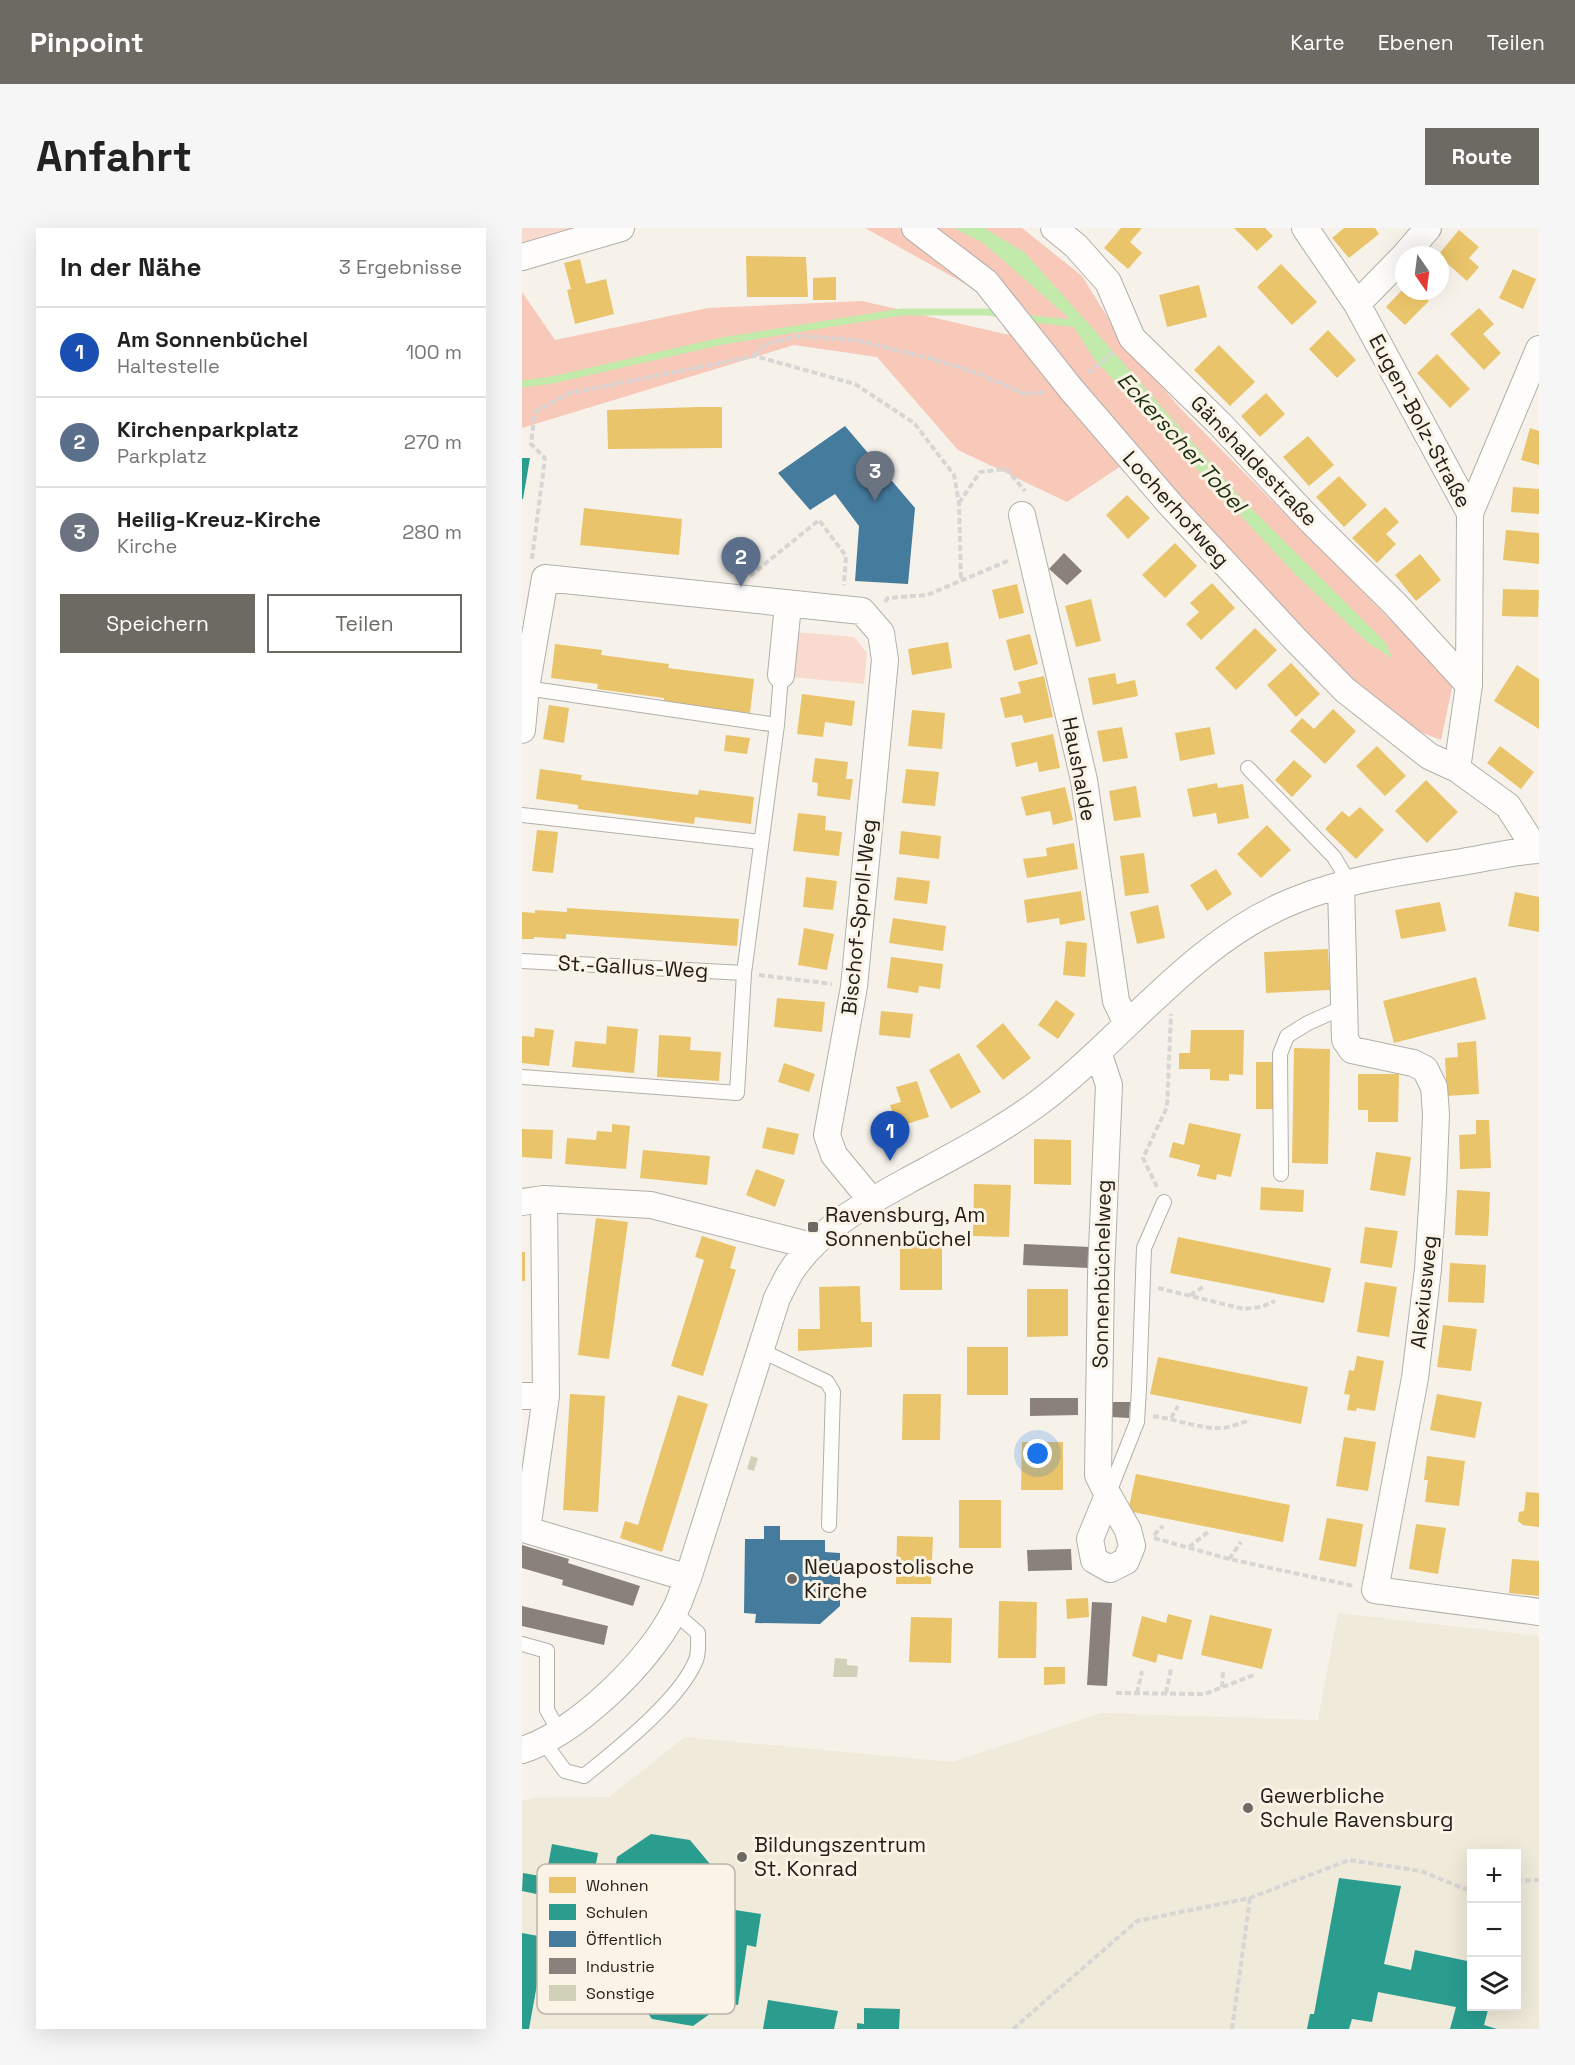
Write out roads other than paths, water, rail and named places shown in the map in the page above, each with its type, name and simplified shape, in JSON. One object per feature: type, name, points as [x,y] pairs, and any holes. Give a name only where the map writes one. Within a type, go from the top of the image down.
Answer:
[{"type":"street","points":[[522,256],[621,228]]},
{"type":"street","name":"Locherhofweg","points":[[915,228],[986,282],[1071,389],[1169,503],[1345,690],[1429,756],[1457,769]]},
{"type":"street","name":"Gänshaldestraße","points":[[1054,228],[1076,246],[1108,282],[1132,338],[1220,424],[1312,522],[1395,604],[1469,685]]},
{"type":"street","name":"Eugen-Bolz-Straße","points":[[1305,228],[1358,304],[1470,513],[1469,685],[1457,769]]},
{"type":"street","points":[[1413,246],[1428,228]]},
{"type":"street","points":[[1358,304],[1395,266]]},
{"type":"street","points":[[1470,513],[1539,349]]},
{"type":"street","name":"Haushalde","points":[[1022,515],[1084,780],[1116,1001],[1127,1024]]},
{"type":"street","points":[[522,730],[526,688],[545,578],[788,605],[781,675]]},
{"type":"street","name":"Bischof-Sproll-Weg","points":[[788,605],[862,611],[881,633],[885,660],[854,987],[827,1135],[834,1155],[872,1201]]},
{"type":"street","points":[[541,1741],[575,1721],[600,1702],[629,1673],[661,1634],[674,1612],[688,1578],[777,1298],[792,1269],[812,1246],[840,1221],[996,1132],[1037,1104],[1212,949],[1251,921],[1293,901],[1346,885],[1538,844],[1508,806],[1457,769]]},
{"type":"street","name":"Alexiusweg","points":[[1346,885],[1345,1040],[1352,1050],[1413,1062],[1425,1069],[1434,1087],[1436,1114],[1428,1269],[1415,1378],[1375,1590],[1539,1612]]},
{"type":"street","name":"Sonnenbüchelweg","points":[[1098,1052],[1109,1085],[1101,1274],[1098,1475],[1108,1495]]},
{"type":"street","points":[[688,1578],[526,1530],[534,1396],[533,1201],[651,1205],[812,1246]]},
{"type":"lane","points":[[522,1077],[737,1093],[744,973],[777,724],[781,675]]},
{"type":"lane","points":[[526,688],[777,724]]},
{"type":"lane","points":[[1248,768],[1334,857],[1346,885]]},
{"type":"lane","points":[[522,815],[761,842]]},
{"type":"lane","name":"St.-Gallus-Weg","points":[[522,961],[744,973]]},
{"type":"lane","points":[[1281,1174],[1280,1054],[1283,1045],[1287,1036],[1308,1023],[1344,1007]]},
{"type":"lane","name":"Sonnenbüchelweg","points":[[1108,1495],[1137,1422],[1144,1248],[1164,1202]]},
{"type":"lane","points":[[760,1350],[827,1382],[833,1392],[828,1525]]},
{"type":"lane","points":[[522,1644],[547,1651],[547,1710],[541,1741],[565,1771],[584,1776],[622,1746],[679,1689],[697,1659],[698,1633],[674,1612]]},
{"type":"water","name":"Eckerscher Tobel","points":[[954,228],[984,228],[1024,252],[1244,501],[1386,643],[1392,658],[1368,643],[1296,575],[1095,360],[1066,315],[983,243]]},
{"type":"waterway","points":[[522,384],[552,380],[722,341],[901,312],[1001,314]]},
{"type":"waterway","points":[[1024,318],[1079,324]]},
{"type":"place","name":"Heilig-Kreuz-Kirche","points":[[875,501]]},
{"type":"place","name":"Kirchenparkplatz","points":[[741,587]]},
{"type":"place","name":"Am Sonnenbüchel","points":[[890,1161]]},
{"type":"place","name":"Ravensburg, Am Sonnenbüchel","points":[[813,1227]]},
{"type":"place","name":"Neuapostolische Kirche","points":[[792,1579]]},
{"type":"place","name":"Gewerbliche Schule Ravensburg","points":[[1248,1808]]},
{"type":"place","name":"Bildungszentrum St. Konrad","points":[[742,1857]]}]
